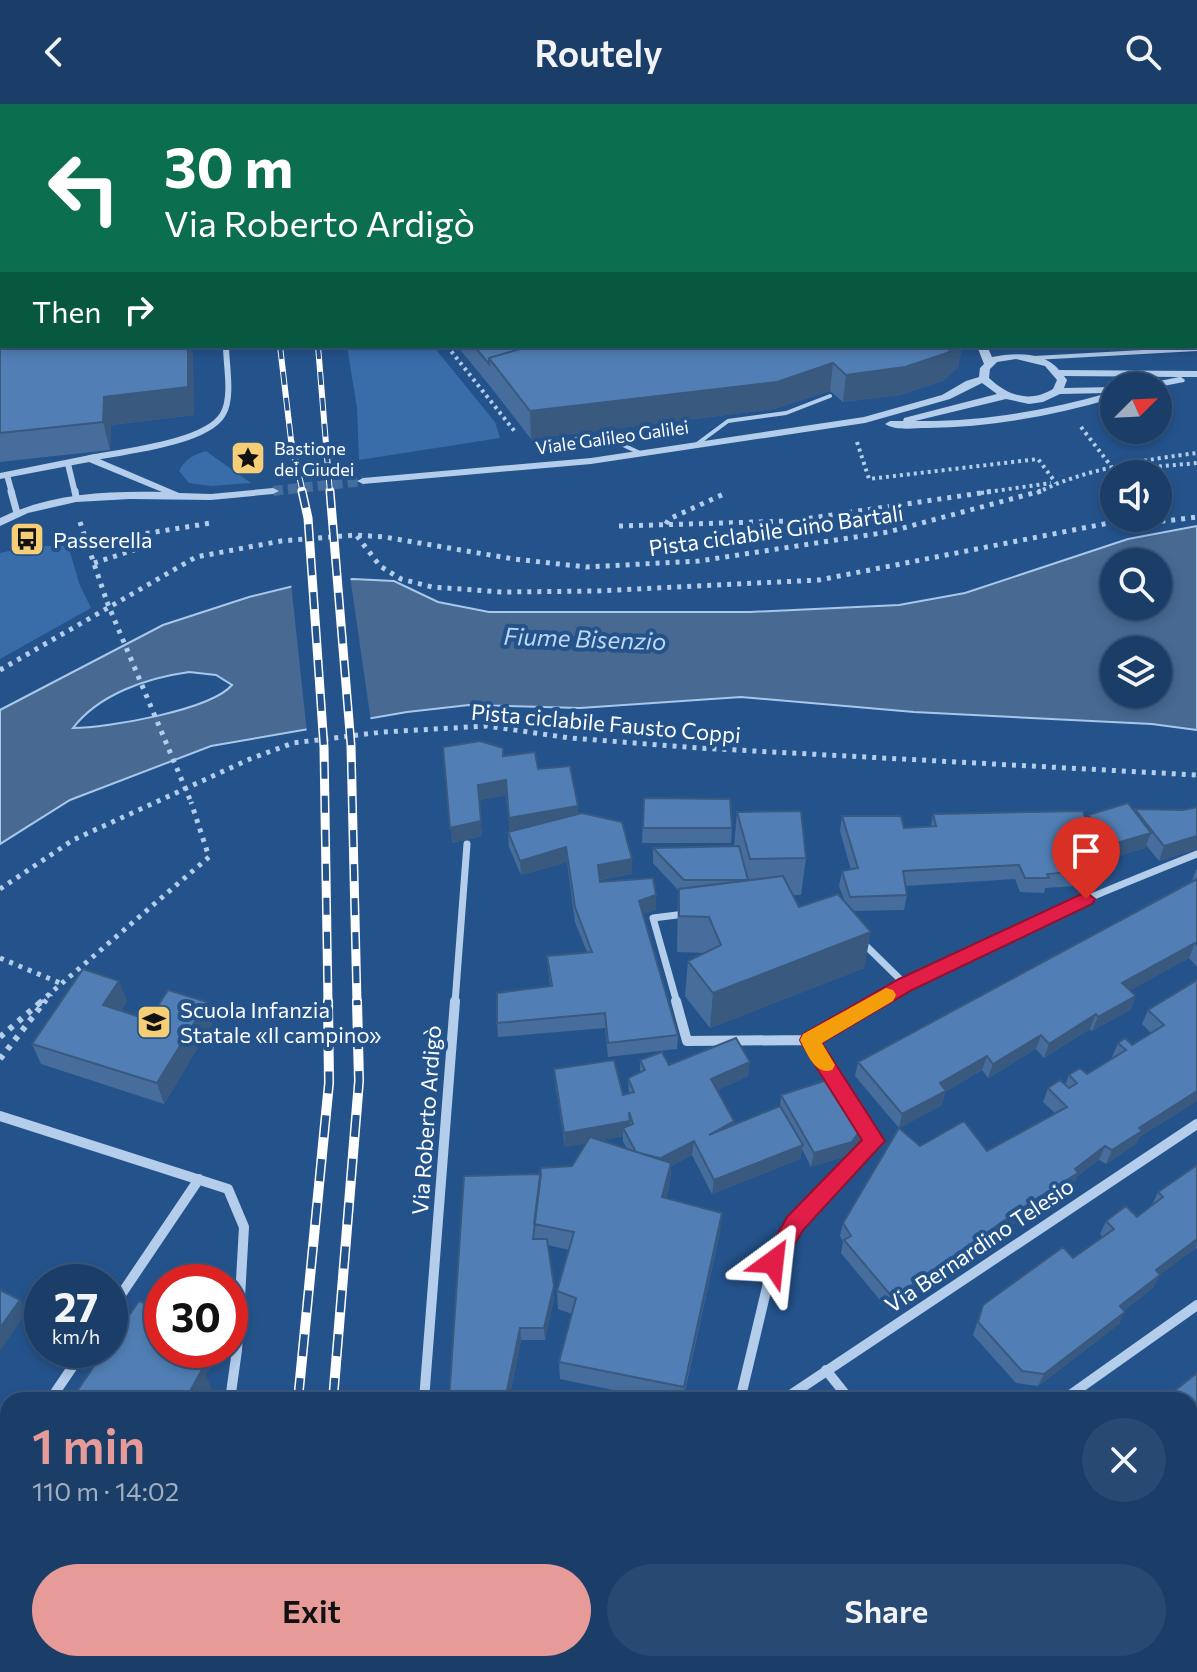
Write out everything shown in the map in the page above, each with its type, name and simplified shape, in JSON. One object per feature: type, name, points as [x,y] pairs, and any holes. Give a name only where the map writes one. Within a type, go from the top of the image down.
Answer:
[{"type":"street","points":[[17,513],[4,476],[194,434],[214,424],[224,412],[226,348]]},
{"type":"street","points":[[983,348],[989,364],[984,379]]},
{"type":"street","points":[[1004,348],[1016,356]]},
{"type":"street","points":[[989,364],[1001,358],[1034,358],[1049,364],[1059,373],[1062,380],[1058,391]]},
{"type":"street","points":[[1059,373],[1197,375]]},
{"type":"street","points":[[1172,381],[1197,375]]},
{"type":"street","points":[[984,379],[1004,396]]},
{"type":"street","points":[[865,420],[946,397],[984,379]]},
{"type":"street","points":[[890,424],[1004,396],[1032,401],[1058,391],[1100,392]]},
{"type":"street","points":[[865,420],[931,426],[1069,409],[1100,397]]},
{"type":"street","name":"Viale Galileo Galilei","points":[[363,481],[591,461],[865,420]]},
{"type":"street","points":[[90,458],[181,496]]},
{"type":"street","points":[[68,464],[76,497]]},
{"type":"street","points":[[0,522],[17,513],[76,497],[215,497],[273,491]]},
{"type":"street","name":"Via Roberto Ardigò","points":[[425,1392],[467,844]]},
{"type":"street","points":[[698,912],[653,918],[687,1041],[810,1040],[905,984],[1058,910],[1197,854]]},
{"type":"street","points":[[853,933],[905,984]]},
{"type":"street","points":[[742,1392],[773,1262],[795,1223],[874,1141],[810,1040]]},
{"type":"street","points":[[0,1116],[228,1189],[244,1227],[237,1350],[231,1392]]},
{"type":"street","name":"Via Bernardino Telesio","points":[[794,1392],[1197,1124]]},
{"type":"street","points":[[128,1284],[199,1179]]},
{"type":"street","points":[[1085,1392],[1197,1305]]},
{"type":"street","points":[[55,1392],[72,1368]]},
{"type":"street","points":[[826,1370],[844,1392]]},
{"type":"lane","points":[[1034,358],[1197,349]]},
{"type":"lane","points":[[697,444],[728,421],[786,413],[830,396]]},
{"type":"lane","points":[[535,441],[604,436],[640,453]]},
{"type":"path","points":[[449,348],[516,433],[520,445],[535,441]]},
{"type":"path","points":[[1069,409],[1107,460]]},
{"type":"path","points":[[619,526],[791,521],[1056,483],[1038,459],[869,479],[851,422]]},
{"type":"path","name":"Pista ciclabile Gino Bartali","points":[[1153,460],[1197,453]]},
{"type":"path","points":[[1172,465],[1197,463]]},
{"type":"path","name":"Pista ciclabile Gino Bartali","points":[[0,670],[196,557],[281,541],[356,535],[555,565],[629,567],[730,557],[873,535],[1032,496],[1056,483],[1100,473]]},
{"type":"path","points":[[666,524],[669,519],[726,493]]},
{"type":"path","points":[[0,1037],[209,857],[191,802],[107,602],[81,522],[62,523],[55,502]]},
{"type":"path","points":[[1172,520],[1197,517]]},
{"type":"path","points":[[88,544],[216,522]]},
{"type":"path","points":[[356,535],[380,566],[401,579],[432,587],[502,592],[597,591],[819,580],[1100,525]]},
{"type":"path","points":[[88,544],[136,545],[137,549],[94,563]]},
{"type":"path","name":"Pista ciclabile Fausto Coppi","points":[[0,889],[73,840],[250,759],[293,743],[383,732],[487,726],[570,738],[699,748],[1197,775]]},
{"type":"path","points":[[0,958],[60,983]]},
{"type":"path","points":[[0,1059],[60,983]]},
{"type":"shaded area","points":[[347,348],[435,348],[495,422],[500,438],[359,460],[357,408]]},
{"type":"shaded area","points":[[206,451],[251,483],[211,486],[189,483],[179,471],[190,458]]},
{"type":"shaded area","points":[[68,545],[79,583],[91,608],[0,659],[0,553],[27,547]]},
{"type":"water","name":"Fiume Bisenzio","points":[[1197,526],[1197,730],[1152,724],[914,712],[741,697],[580,708],[469,705],[407,712],[211,746],[70,800],[0,844],[0,710],[163,625],[249,597],[298,585],[353,579],[394,581],[438,602],[489,612],[750,612],[899,605],[965,593],[1100,548],[1100,620],[1172,620],[1172,548],[1101,548],[1128,539]],"holes":[[[189,672],[216,675],[232,685],[221,694],[181,710],[133,721],[73,728],[110,697],[141,683]]]},
{"type":"pier","points":[[350,576],[371,722],[307,733],[291,583]]},
{"type":"building","points":[[0,348],[188,348],[188,387],[104,397],[103,422],[0,433]]},
{"type":"building","points":[[476,348],[523,348],[489,358],[489,364]]},
{"type":"building","points":[[523,348],[953,348],[905,367],[846,375],[833,363],[777,382],[530,411],[489,358]]},
{"type":"building","points":[[480,741],[503,748],[503,756],[535,752],[538,769],[570,766],[578,806],[509,818],[506,780],[478,785],[481,821],[450,828],[443,747]]},
{"type":"building","points":[[644,798],[730,799],[732,828],[643,828]]},
{"type":"building","points":[[1128,803],[1151,833],[1110,845],[1088,815]]},
{"type":"building","points":[[1197,807],[1197,836],[1164,846],[1135,809],[1183,810]]},
{"type":"building","points":[[801,811],[806,858],[750,859],[737,812]]},
{"type":"building","points":[[1083,811],[1100,862],[1079,862],[1081,871],[1047,874],[1049,878],[1025,878],[1019,865],[903,871],[907,895],[850,897],[842,871],[858,868],[842,816],[901,816],[904,828],[936,826],[933,814]]},
{"type":"building","points":[[582,813],[622,822],[632,859],[598,865],[600,882],[653,878],[656,895],[639,901],[678,1035],[608,1043],[605,1013],[497,1023],[497,993],[552,986],[547,956],[592,952],[575,907],[566,847],[520,861],[508,832]]},
{"type":"building","points":[[739,846],[748,880],[684,880],[653,848]]},
{"type":"building","points":[[783,876],[799,907],[838,894],[871,932],[713,993],[688,961],[721,945],[709,917],[679,916],[679,889]]},
{"type":"building","points":[[1197,879],[1197,945],[1195,943],[1122,983],[1136,996],[1098,1017],[1096,1014],[1049,1044],[1041,1035],[993,1064],[987,1056],[940,1083],[946,1091],[902,1114],[858,1062]]},
{"type":"building","points":[[83,969],[119,981],[103,1005],[149,1020],[168,990],[207,1002],[157,1083],[32,1044]]},
{"type":"building","points":[[1197,980],[1197,1091],[1139,1128],[1142,1131],[1112,1150],[1105,1146],[1075,1169],[1078,1173],[893,1298],[844,1240],[851,1236],[843,1223],[899,1128],[920,1146],[964,1121],[987,1151],[1067,1107],[1048,1088],[1060,1080],[1069,1088],[1077,1083],[1069,1075],[1080,1068],[1087,1074],[1126,1050],[1118,1043],[1125,1038],[1132,1045],[1164,1025],[1148,1010]]},
{"type":"building","points":[[736,1038],[750,1062],[711,1079],[734,1121],[709,1135],[780,1106],[803,1145],[714,1180],[694,1141],[661,1158],[636,1152],[623,1128],[633,1124],[629,1112],[630,1121],[564,1133],[554,1069],[614,1060],[623,1095],[634,1092],[628,1078],[645,1070],[640,1060],[662,1052],[669,1065]]},
{"type":"building","points":[[833,1078],[863,1126],[852,1142],[814,1153],[781,1095]]},
{"type":"building","points":[[590,1137],[671,1163],[662,1197],[722,1213],[684,1387],[559,1362],[576,1298],[557,1291],[574,1232],[534,1224],[541,1168],[572,1166]]},
{"type":"building","points":[[1197,1165],[1197,1239],[1156,1270],[1160,1275],[1120,1306],[1125,1312],[1044,1374],[1022,1371],[978,1322],[983,1305],[1063,1247],[1073,1258],[1114,1229],[1106,1221],[1126,1206],[1137,1217],[1163,1197],[1158,1192]]},
{"type":"building","points":[[541,1174],[533,1239],[547,1239],[554,1286],[544,1328],[520,1328],[507,1392],[450,1392],[464,1176]]},
{"type":"building","points":[[0,1290],[20,1300],[0,1328]]},
{"type":"building","points":[[139,1301],[144,1303],[144,1368],[203,1368],[190,1392],[76,1392],[93,1368],[128,1368],[128,1317]]},
{"type":"building","points":[[1197,1373],[1197,1392],[1173,1392]]},
{"type":"tunnel","points":[[273,491],[363,481]]},
{"type":"railway","points":[[280,348],[291,440],[303,493]]},
{"type":"railway","points":[[318,348],[330,493]]},
{"type":"railway","points":[[302,491],[308,518],[324,747],[328,1003]]},
{"type":"railway","points":[[330,491],[351,745],[357,1003]]},
{"type":"railway","points":[[299,1392],[329,1083],[328,1001]]},
{"type":"railway","points":[[334,1392],[359,1081],[357,1001]]},
{"type":"slow traffic","points":[[826,1065],[810,1040],[886,995]]},
{"type":"place","name":"Bastione dei Giudei","points":[[248,458]]},
{"type":"place","name":"Passerella","points":[[27,539]]},
{"type":"place","name":"Scuola Infanzia Statale «Il campino»","points":[[154,1022]]},
{"type":"route","points":[[773,1262],[795,1223],[874,1141],[810,1040],[905,984],[1086,899]]}]
